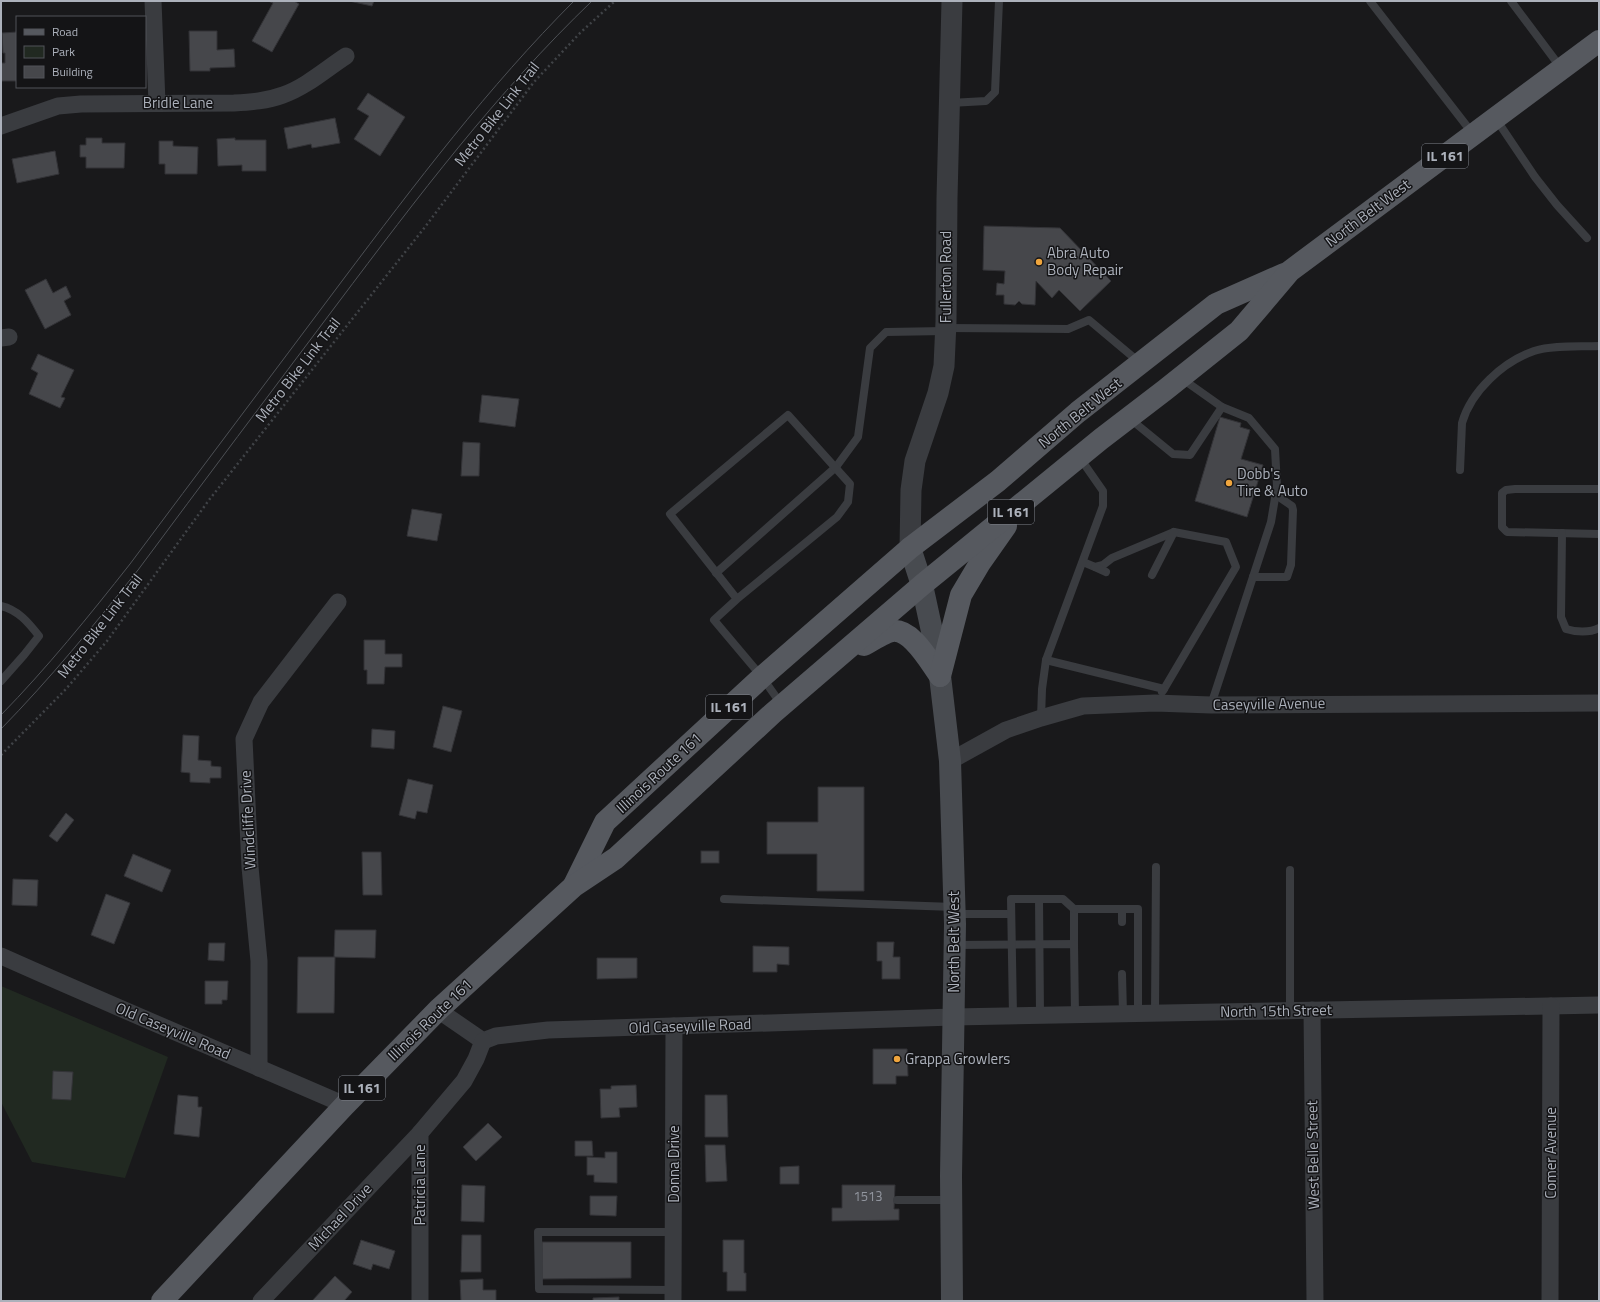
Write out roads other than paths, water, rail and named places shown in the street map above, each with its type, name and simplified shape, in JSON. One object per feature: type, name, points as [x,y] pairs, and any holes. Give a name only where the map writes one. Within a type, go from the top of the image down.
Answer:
[{"type":"main road","name":"North Belt West","points":[[952,1301],[951,1200],[954,910],[950,761],[938,659],[922,585],[910,548],[998,481],[1078,412],[1216,304],[1290,271],[1599,41]]},
{"type":"main road","name":"North Belt West","points":[[922,585],[1079,457],[1239,331],[1290,271]]},
{"type":"main road","points":[[940,676],[961,595],[980,563],[1021,504]]},
{"type":"main road","name":"Illinois Route 161","points":[[574,886],[605,822],[762,677],[910,548]]},
{"type":"main road","name":"Illinois Route 161","points":[[162,1301],[345,1105],[438,1010],[574,886],[616,858],[782,705],[922,585]]},
{"type":"main road","points":[[834,660],[893,631],[906,633],[914,641],[940,676]]},
{"type":"street","points":[[153,1],[157,103]]},
{"type":"street","name":"Fullerton Road","points":[[910,548],[911,490],[916,461],[938,393],[944,366],[952,1]]},
{"type":"street","name":"Bridle Lane","points":[[1,126],[58,106],[80,104],[234,103],[259,101],[283,95],[303,85],[346,56]]},
{"type":"street","name":"Windcliffe Drive","points":[[259,1068],[260,962],[250,867],[244,739],[261,702],[338,602]]},
{"type":"street","name":"Caseyville Avenue","points":[[950,761],[1006,730],[1041,718],[1083,706],[1159,696],[1211,705],[1599,703]]},
{"type":"street","name":"Old Caseyville Road","points":[[1,956],[121,1010],[345,1105]]},
{"type":"street","name":"North 15th Street","points":[[953,1017],[1599,1005]]},
{"type":"street","name":"Comer Avenue","points":[[1550,1301],[1551,1006]]},
{"type":"street","points":[[438,1010],[483,1041]]},
{"type":"street","name":"West Belle Street","points":[[1312,1010],[1316,1301]]},
{"type":"street","name":"Old Caseyville Road","points":[[483,1041],[496,1036],[542,1030],[953,1017]]},
{"type":"street","name":"Donna Drive","points":[[674,1026],[674,1295]]},
{"type":"street","name":"Patricia Lane","points":[[420,1301],[420,1133],[464,1081],[476,1060],[483,1041]]},
{"type":"street","name":"Michael Drive","points":[[261,1301],[420,1133]]},
{"type":"lane","points":[[949,103],[986,101],[995,92],[999,1]]},
{"type":"lane","points":[[1370,1],[1473,135]]},
{"type":"lane","points":[[1511,1],[1561,69]]},
{"type":"lane","points":[[1495,118],[1534,177],[1587,238]]},
{"type":"lane","points":[[716,573],[836,467],[858,437],[870,348],[886,332],[946,329],[1068,329],[1089,320],[1141,364]]},
{"type":"lane","points":[[1460,470],[1462,423],[1464,415],[1472,400],[1501,370],[1534,352],[1548,348],[1599,346]]},
{"type":"lane","points":[[1181,377],[1222,407],[1248,418],[1275,449],[1277,486],[1271,522],[1211,705]]},
{"type":"lane","points":[[1129,418],[1173,454],[1190,455],[1222,407]]},
{"type":"lane","points":[[737,599],[670,514],[788,415],[850,484],[848,502],[837,517],[737,599],[714,620],[762,677],[782,705]]},
{"type":"lane","points":[[1041,718],[1042,689],[1046,660],[1103,506],[1102,491],[1079,457]]},
{"type":"lane","points":[[1599,490],[1515,489],[1506,490],[1502,493],[1502,527],[1507,532],[1599,534]]},
{"type":"lane","points":[[1253,577],[1287,577],[1291,565],[1293,510],[1292,506],[1276,495]]},
{"type":"lane","points":[[1046,660],[1159,696],[1236,567],[1226,542],[1174,532],[1112,558],[1095,568]]},
{"type":"lane","points":[[1152,575],[1174,532]]},
{"type":"lane","points":[[1562,533],[1561,617],[1563,624],[1566,629],[1572,631],[1593,631],[1599,628]]},
{"type":"lane","points":[[1083,562],[1106,572]]},
{"type":"lane","points":[[1,606],[10,608],[28,621],[39,636],[1,681]]},
{"type":"lane","points":[[1138,1014],[1156,867]]},
{"type":"lane","points":[[1290,870],[1290,1010]]},
{"type":"lane","points":[[724,899],[1012,914]]},
{"type":"lane","points":[[1013,1016],[1012,899],[1063,899],[1074,909],[1138,909],[1138,1014]]},
{"type":"lane","points":[[1039,899],[1040,1015]]},
{"type":"lane","points":[[1074,909],[1075,1015]]},
{"type":"lane","points":[[1122,909],[1122,922]]},
{"type":"lane","points":[[954,945],[1074,944]]},
{"type":"lane","points":[[1122,974],[1138,1014]]},
{"type":"lane","points":[[897,1200],[951,1200]]},
{"type":"lane","points":[[674,1232],[538,1232],[539,1289],[674,1295]]},
{"type":"tram line","points":[[1,715],[35,679],[130,564],[369,245],[453,137],[512,67],[574,1]]},
{"type":"tram line","points":[[1,729],[54,671],[138,570],[368,264],[459,147],[523,72],[592,1]]},
{"type":"place","name":"Abra Auto Body Repair","points":[[1039,262]]},
{"type":"place","name":"Dobb's Tire & Auto","points":[[1229,483]]},
{"type":"place","name":"Grappa Growlers","points":[[897,1059]]}]
